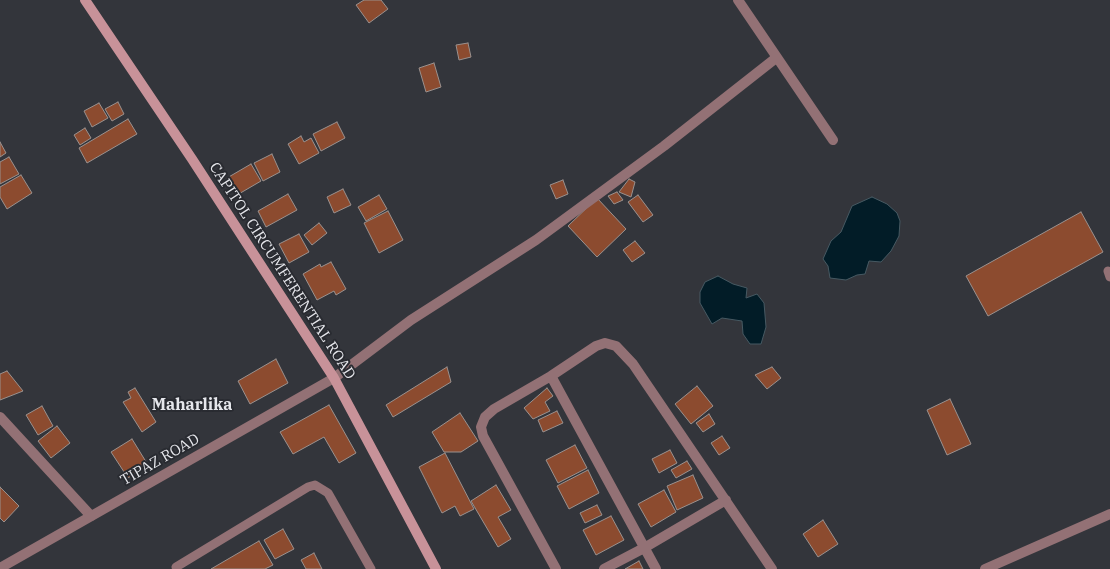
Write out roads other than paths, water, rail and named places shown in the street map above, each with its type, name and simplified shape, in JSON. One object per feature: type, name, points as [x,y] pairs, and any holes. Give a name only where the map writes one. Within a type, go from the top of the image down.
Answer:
[{"type":"main road","name":"CAPITOL CIRCUMFERENTIAL ROAD","points":[[85,0],[334,378],[436,569]]},
{"type":"street","points":[[738,0],[833,140]]},
{"type":"street","name":"TIPAZ ROAD","points":[[0,568],[334,378],[411,320],[536,240],[664,146],[776,58]]},
{"type":"street","points":[[556,569],[483,436],[481,427],[485,418],[494,409],[551,376],[596,346],[605,343],[616,346],[633,364],[772,569]]},
{"type":"street","points":[[551,376],[656,569]]},
{"type":"street","points":[[0,417],[92,516]]},
{"type":"street","points":[[604,569],[726,500]]},
{"type":"street","points":[[985,569],[1110,514]]},
{"type":"lane","points":[[176,567],[308,486],[315,486],[328,493],[372,569]]},
{"type":"water","points":[[872,197],[887,204],[897,213],[900,221],[899,236],[891,251],[881,262],[869,261],[865,274],[846,280],[830,278],[828,266],[823,259],[831,241],[841,232],[852,206]]},
{"type":"water","points":[[718,276],[733,284],[747,288],[746,298],[757,294],[764,303],[766,327],[761,344],[750,344],[743,334],[742,321],[722,318],[712,324],[700,303],[700,292],[705,282]]},
{"type":"district","name":"Maharlika","points":[[192,405]]}]
